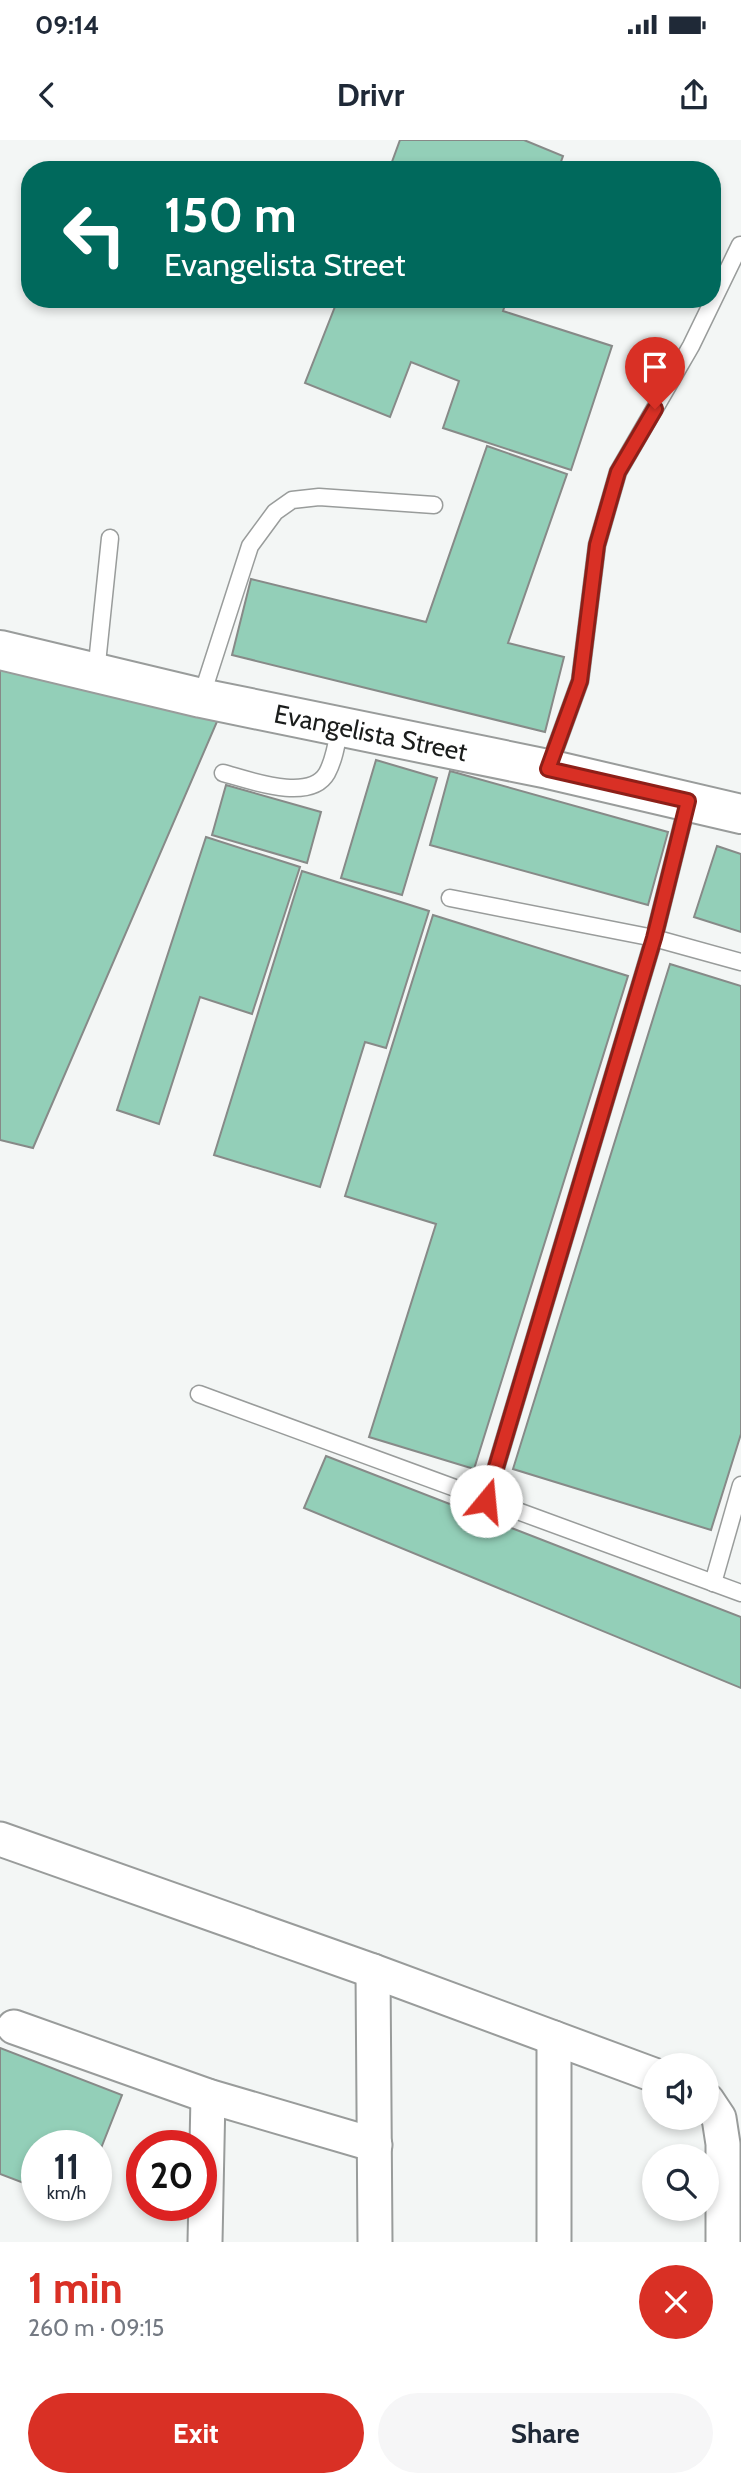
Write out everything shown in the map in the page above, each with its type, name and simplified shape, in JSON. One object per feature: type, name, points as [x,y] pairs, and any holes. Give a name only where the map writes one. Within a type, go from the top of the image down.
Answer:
[{"type":"main road","name":"Evangelista Street","points":[[0,650],[201,698],[548,769],[741,814]]},
{"type":"street","points":[[0,1839],[373,1970],[642,2071]]},
{"type":"street","points":[[373,1970],[375,2242]]},
{"type":"street","points":[[14,2027],[208,2095],[375,2145]]},
{"type":"street","points":[[554,2038],[554,2242]]},
{"type":"street","points":[[205,2242],[208,2095]]},
{"type":"street","points":[[719,2118],[723,2144],[723,2242]]},
{"type":"lane","points":[[721,284],[740,245]]},
{"type":"lane","points":[[548,769],[580,681],[597,545],[618,472],[691,346],[709,308]]},
{"type":"lane","points":[[201,698],[250,546],[275,512],[292,500],[319,497],[434,505]]},
{"type":"lane","points":[[96,673],[110,538]]},
{"type":"lane","points":[[223,773],[269,785],[299,788],[317,784],[326,775],[335,753],[340,725]]},
{"type":"lane","points":[[486,1501],[654,938],[688,801]]},
{"type":"lane","points":[[450,898],[654,938],[741,962]]},
{"type":"lane","points":[[199,1394],[741,1593]]},
{"type":"lane","points":[[713,1583],[741,1485]]},
{"type":"building","points":[[400,140],[524,140],[563,156],[561,161],[392,161]]},
{"type":"building","points":[[334,308],[504,308],[503,311],[612,346],[571,470],[443,428],[459,381],[411,362],[390,417],[305,383]]},
{"type":"building","points":[[487,446],[567,474],[508,643],[564,657],[545,732],[232,655],[251,579],[426,622]]},
{"type":"building","points":[[0,660],[219,717],[33,1148],[0,1140]]},
{"type":"building","points":[[376,760],[437,778],[402,895],[341,878]]},
{"type":"building","points":[[450,771],[668,832],[648,905],[430,845]]},
{"type":"building","points":[[226,785],[321,812],[307,863],[212,835]]},
{"type":"building","points":[[206,837],[300,867],[252,1014],[200,997],[159,1124],[117,1110]]},
{"type":"building","points":[[717,846],[741,854],[741,932],[694,917]]},
{"type":"building","points":[[302,871],[429,911],[386,1048],[365,1042],[320,1187],[214,1155]]},
{"type":"building","points":[[433,915],[628,976],[474,1469],[369,1437],[436,1224],[345,1196]]},
{"type":"building","points":[[670,964],[741,986],[741,1434],[711,1530],[513,1469]]},
{"type":"building","points":[[326,1456],[741,1617],[741,1688],[304,1508]]},
{"type":"building","points":[[0,2048],[122,2095],[108,2130],[21,2130],[21,2182],[0,2174]]},
{"type":"route","points":[[486,1501],[654,938],[688,801],[548,769],[580,681],[597,545],[618,472],[655,409]]}]
